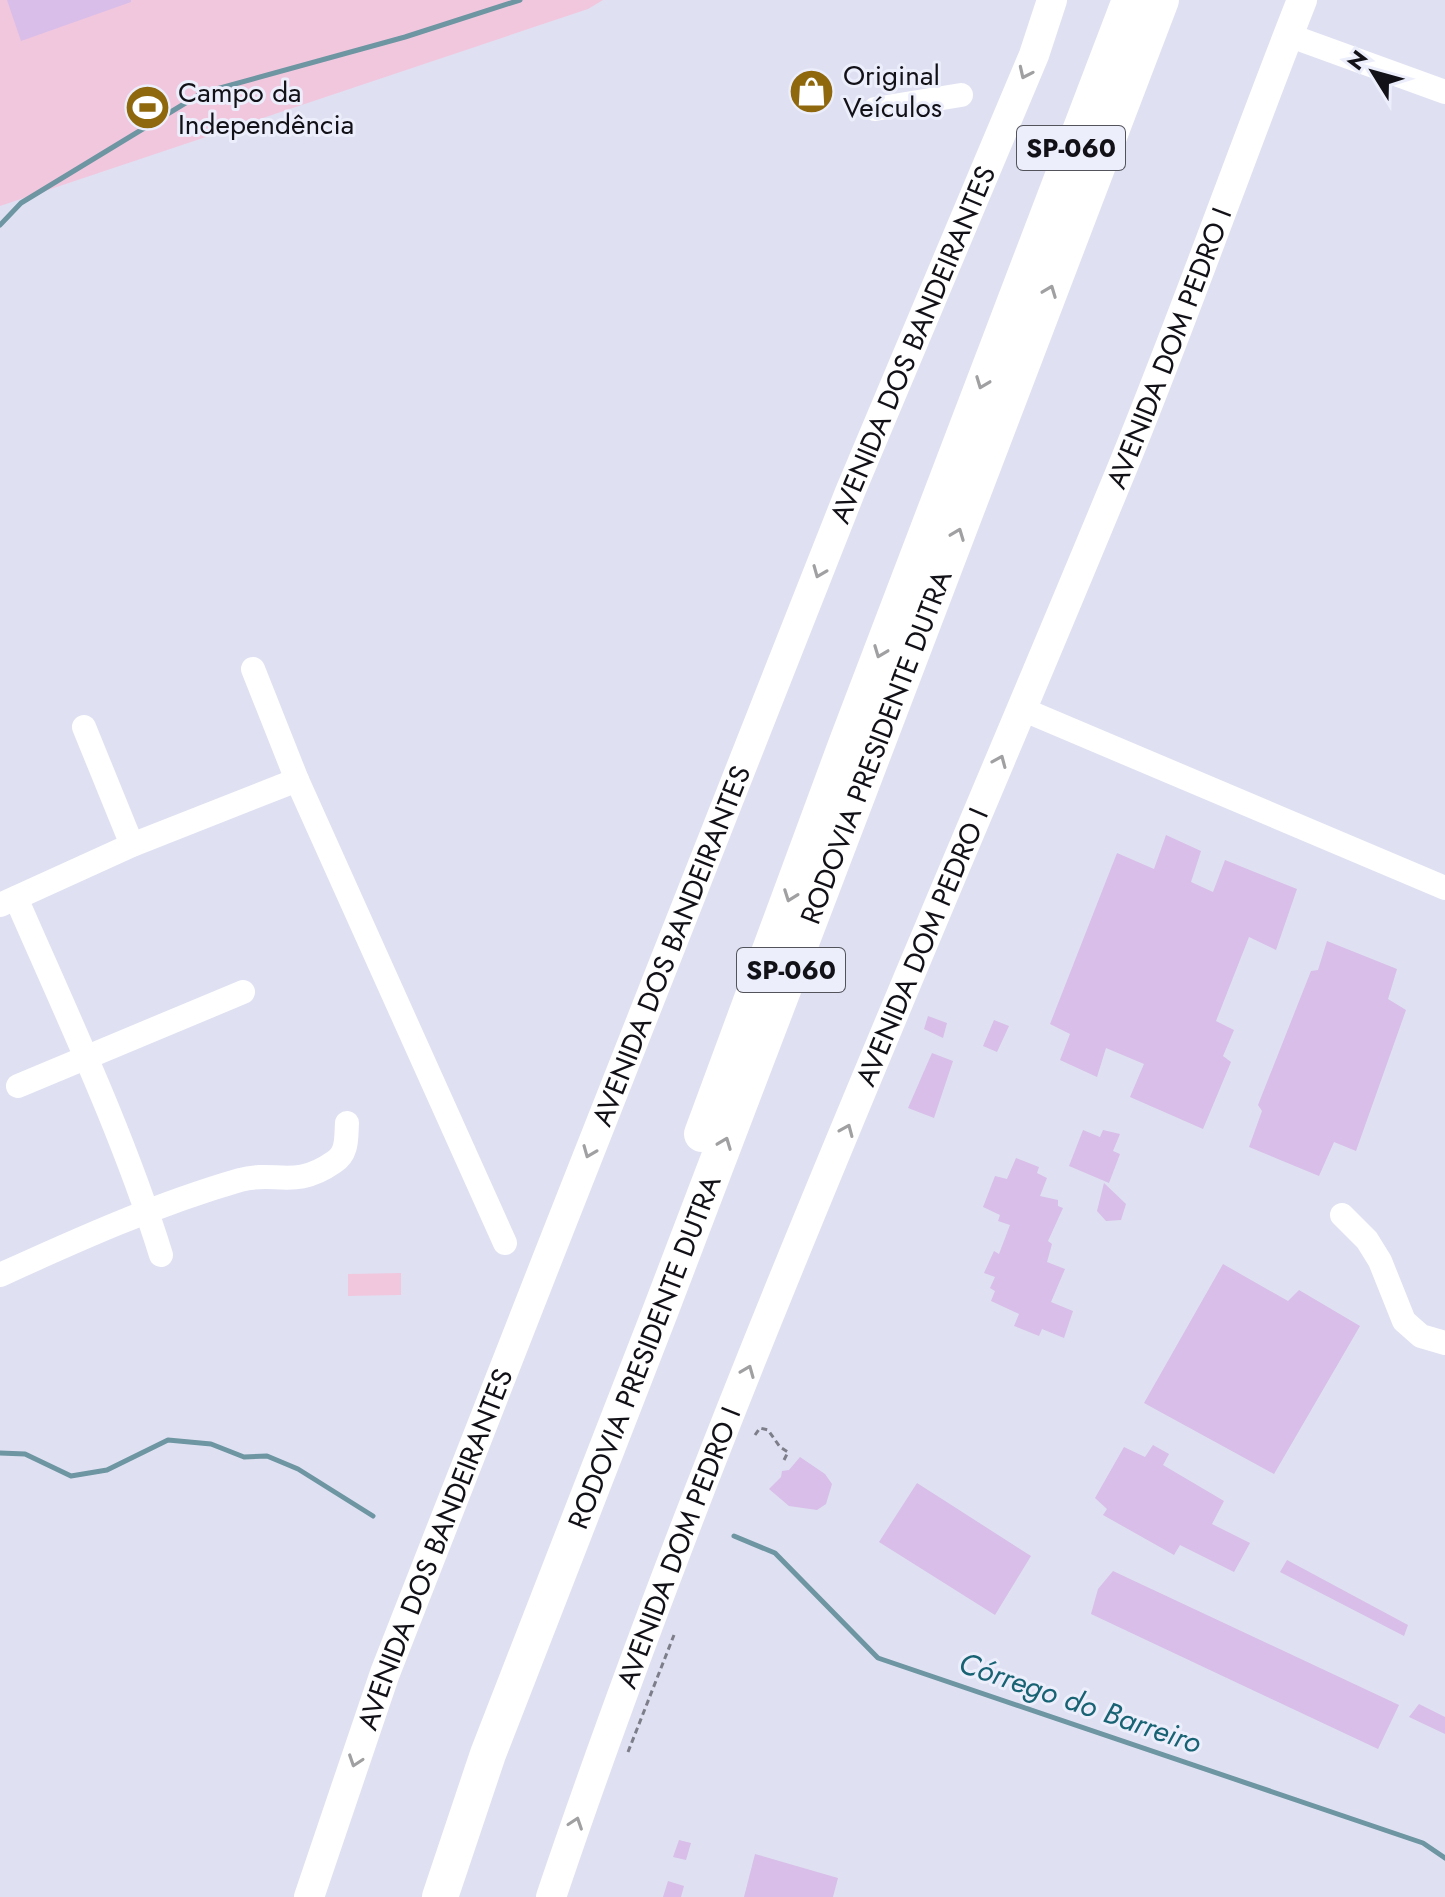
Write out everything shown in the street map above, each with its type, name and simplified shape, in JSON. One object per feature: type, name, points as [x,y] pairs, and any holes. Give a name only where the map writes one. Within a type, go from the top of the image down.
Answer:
[{"type":"highway","name":"RODOVIA PRESIDENTE DUTRA","points":[[420,1897],[494,1684],[1127,0]]},
{"type":"highway","name":"RODOVIA PRESIDENTE DUTRA","points":[[440,1897],[488,1754],[672,1283],[1161,0]]},
{"type":"main road","name":"AVENIDA DOS BANDEIRANTES","points":[[309,1897],[385,1673],[850,492],[1034,55],[1052,0]]},
{"type":"main road","name":"AVENIDA DOM PEDRO I","points":[[551,1897],[589,1784],[748,1369],[1116,483],[1302,0]]},
{"type":"street","points":[[1288,35],[1445,92]]},
{"type":"street","points":[[875,109],[961,95]]},
{"type":"street","points":[[253,669],[297,780],[505,1243]]},
{"type":"street","points":[[1022,709],[1445,888]]},
{"type":"street","points":[[84,727],[132,845]]},
{"type":"street","points":[[161,1255],[147,1209],[85,1058],[8,902],[132,845],[297,780]]},
{"type":"street","points":[[18,1086],[243,992]]},
{"type":"street","points":[[0,1275],[147,1209],[245,1178],[298,1179],[340,1157],[345,1149],[347,1123]]},
{"type":"street","points":[[1342,1215],[1367,1240],[1380,1261],[1404,1321],[1421,1336],[1445,1343]]},
{"type":"path","points":[[755,1435],[760,1428],[768,1430],[780,1447],[788,1452],[783,1462]]},
{"type":"shaded area","name":"Campo da Independência","points":[[0,0],[603,0],[588,9],[0,206]]},
{"type":"shaded area","points":[[401,1273],[401,1295],[348,1296],[348,1274]]},
{"type":"building","points":[[7,0],[131,0],[131,2],[21,41]]},
{"type":"building","points":[[1166,835],[1201,851],[1191,882],[1213,892],[1225,860],[1297,889],[1276,950],[1249,937],[1216,1021],[1234,1030],[1223,1056],[1231,1062],[1203,1129],[1130,1097],[1144,1064],[1106,1048],[1097,1077],[1060,1060],[1070,1034],[1050,1024],[1117,853],[1154,869]]},
{"type":"building","points":[[1327,941],[1397,969],[1388,999],[1406,1010],[1356,1151],[1334,1142],[1319,1176],[1249,1147],[1262,1111],[1258,1105],[1311,971],[1318,970]]},
{"type":"building","points":[[928,1016],[947,1023],[943,1038],[924,1029]]},
{"type":"building","points":[[994,1020],[1009,1026],[997,1052],[983,1046]]},
{"type":"building","points":[[932,1053],[953,1061],[934,1118],[908,1108]]},
{"type":"building","points":[[1083,1130],[1100,1137],[1103,1130],[1120,1134],[1113,1151],[1120,1154],[1109,1183],[1069,1166]]},
{"type":"building","points":[[1016,1158],[1039,1167],[1037,1173],[1047,1178],[1040,1196],[1058,1200],[1058,1206],[1063,1208],[1048,1241],[1052,1244],[1047,1262],[1065,1269],[1051,1302],[1073,1311],[1064,1338],[1042,1329],[1039,1336],[1014,1326],[1019,1314],[991,1301],[995,1291],[990,1288],[995,1277],[984,1273],[994,1251],[999,1254],[1010,1225],[998,1221],[1000,1215],[983,1207],[995,1176],[1007,1179]]},
{"type":"building","points":[[1104,1183],[1126,1204],[1121,1220],[1106,1221],[1097,1211]]},
{"type":"building","points":[[1223,1264],[1288,1301],[1299,1290],[1360,1326],[1274,1474],[1144,1403]]},
{"type":"building","points":[[1153,1445],[1169,1454],[1163,1465],[1224,1501],[1212,1524],[1250,1543],[1234,1572],[1180,1545],[1174,1555],[1103,1515],[1107,1509],[1095,1498],[1124,1447],[1145,1457]]},
{"type":"building","points":[[800,1457],[825,1474],[832,1484],[826,1504],[817,1510],[789,1506],[769,1489],[781,1477],[782,1471],[789,1470]]},
{"type":"building","points":[[917,1483],[1031,1556],[995,1615],[879,1542]]},
{"type":"building","points":[[1287,1560],[1408,1625],[1404,1636],[1280,1572]]},
{"type":"building","points":[[1113,1571],[1399,1705],[1378,1749],[1091,1614],[1098,1589]]},
{"type":"building","points":[[1419,1704],[1445,1717],[1445,1734],[1409,1717]]},
{"type":"building","points":[[679,1840],[691,1843],[686,1860],[673,1857]]},
{"type":"building","points":[[755,1854],[838,1878],[833,1897],[744,1897]]},
{"type":"building","points":[[668,1881],[684,1886],[681,1897],[663,1897]]},
{"type":"waterway","points":[[0,225],[21,203],[202,93],[405,37],[520,0]]},
{"type":"waterway","name":"Córrego do Barreiro","points":[[0,1453],[25,1454],[71,1476],[107,1470],[168,1440],[211,1444],[244,1457],[267,1456],[298,1469],[373,1516]]},
{"type":"waterway","name":"Córrego do Barreiro","points":[[734,1536],[775,1553],[878,1658],[1423,1843],[1445,1858]]},
{"type":"place","name":"Original Veículos","points":[[812,91]]},
{"type":"place","name":"Campo da Independência","points":[[147,108]]}]
